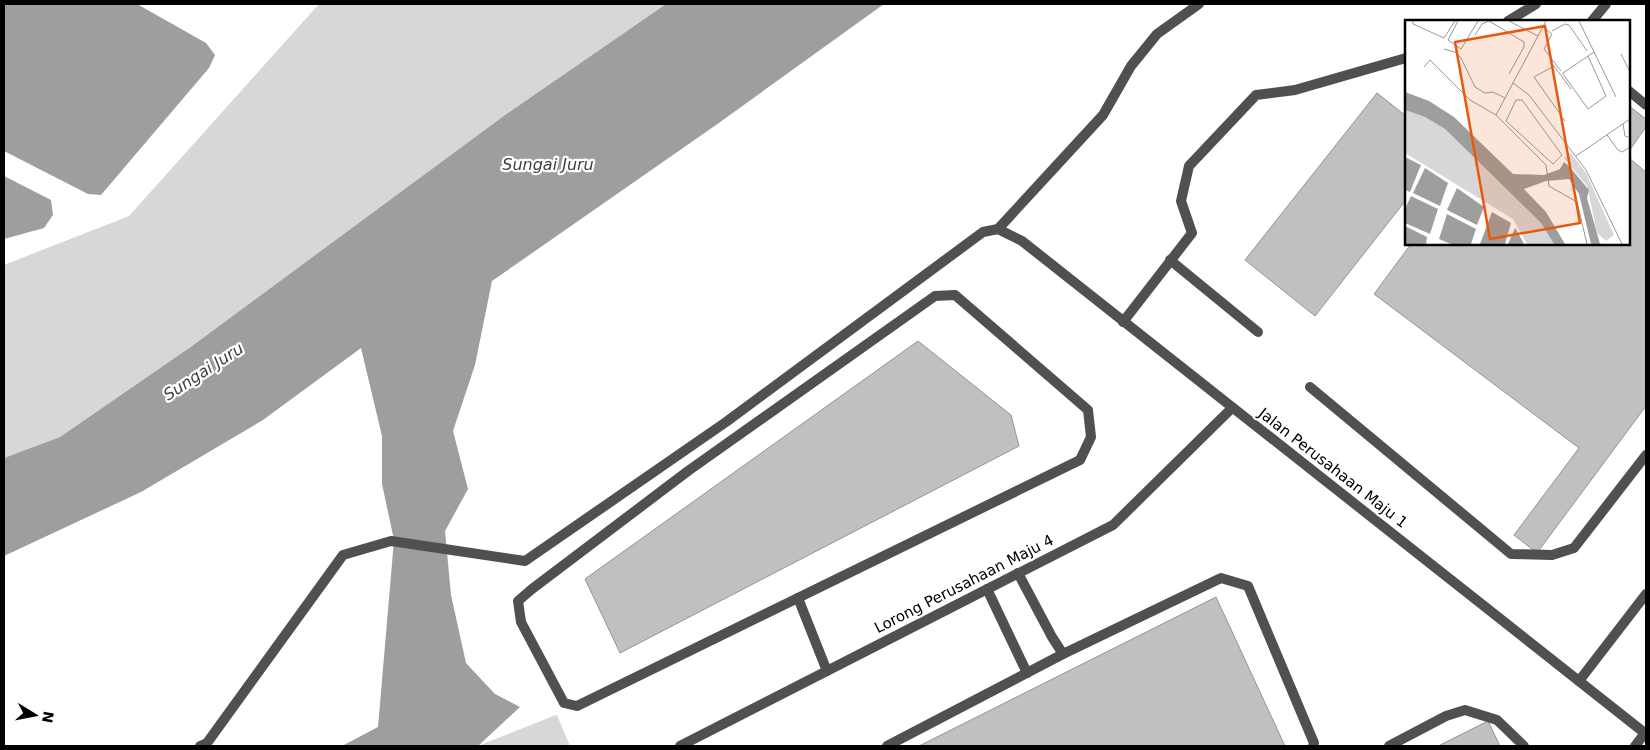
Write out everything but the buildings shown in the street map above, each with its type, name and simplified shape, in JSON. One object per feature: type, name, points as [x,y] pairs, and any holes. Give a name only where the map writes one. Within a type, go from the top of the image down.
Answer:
[{"type":"street","points":[[200,746],[207,743],[343,555],[391,540],[525,561],[726,422],[983,232],[998,229],[1103,115],[1131,66],[1157,34],[1199,4]]},
{"type":"street","points":[[1510,20],[1536,4]]},
{"type":"street","points":[[1593,20],[1606,4]]},
{"type":"street","points":[[1123,322],[1192,232],[1181,201],[1189,166],[1256,95],[1295,90],[1405,58]]},
{"type":"street","points":[[1630,92],[1646,105]]},
{"type":"street","name":"Jalan Perusahaan Maju 1","points":[[998,229],[1022,241],[1646,734]]},
{"type":"street","points":[[1170,260],[1258,332]]},
{"type":"street","points":[[955,295],[1088,410],[1091,438],[1080,460],[798,598],[577,706],[564,703],[521,622],[518,601],[688,471],[935,296],[955,295]]},
{"type":"street","points":[[1310,387],[1511,554],[1552,555],[1574,548],[1646,455]]},
{"type":"street","name":"Lorong Perusahaan Maju 4","points":[[680,746],[1113,525],[1232,408]]},
{"type":"street","points":[[1018,573],[1063,654]]},
{"type":"street","points":[[887,746],[1063,654],[1222,578],[1248,586],[1314,743],[1313,746]]},
{"type":"street","points":[[987,589],[1027,673]]},
{"type":"street","points":[[1579,681],[1646,594]]},
{"type":"street","points":[[798,598],[827,671]]},
{"type":"street","points":[[1389,746],[1446,716],[1465,710],[1497,720],[1524,746]]},
{"type":"street","points":[[1635,746],[1646,734]]},
{"type":"shaded area","points":[[319,4],[666,4],[505,115],[192,346],[60,437],[4,458],[4,265],[129,216]]},
{"type":"shaded area","points":[[556,715],[570,746],[478,746]]},
{"type":"water","points":[[4,4],[137,4],[206,43],[215,55],[209,68],[101,195],[88,194],[4,151]]},
{"type":"water","name":"Sungai Juru","points":[[666,4],[884,4],[716,125],[492,281],[475,365],[453,431],[468,489],[445,531],[451,595],[466,663],[495,694],[520,707],[478,746],[342,746],[378,727],[394,540],[382,484],[382,436],[361,348],[263,420],[141,492],[4,556],[4,458],[60,437],[192,346],[505,115]]},
{"type":"water","points":[[4,176],[51,200],[53,215],[44,228],[4,239]]}]
